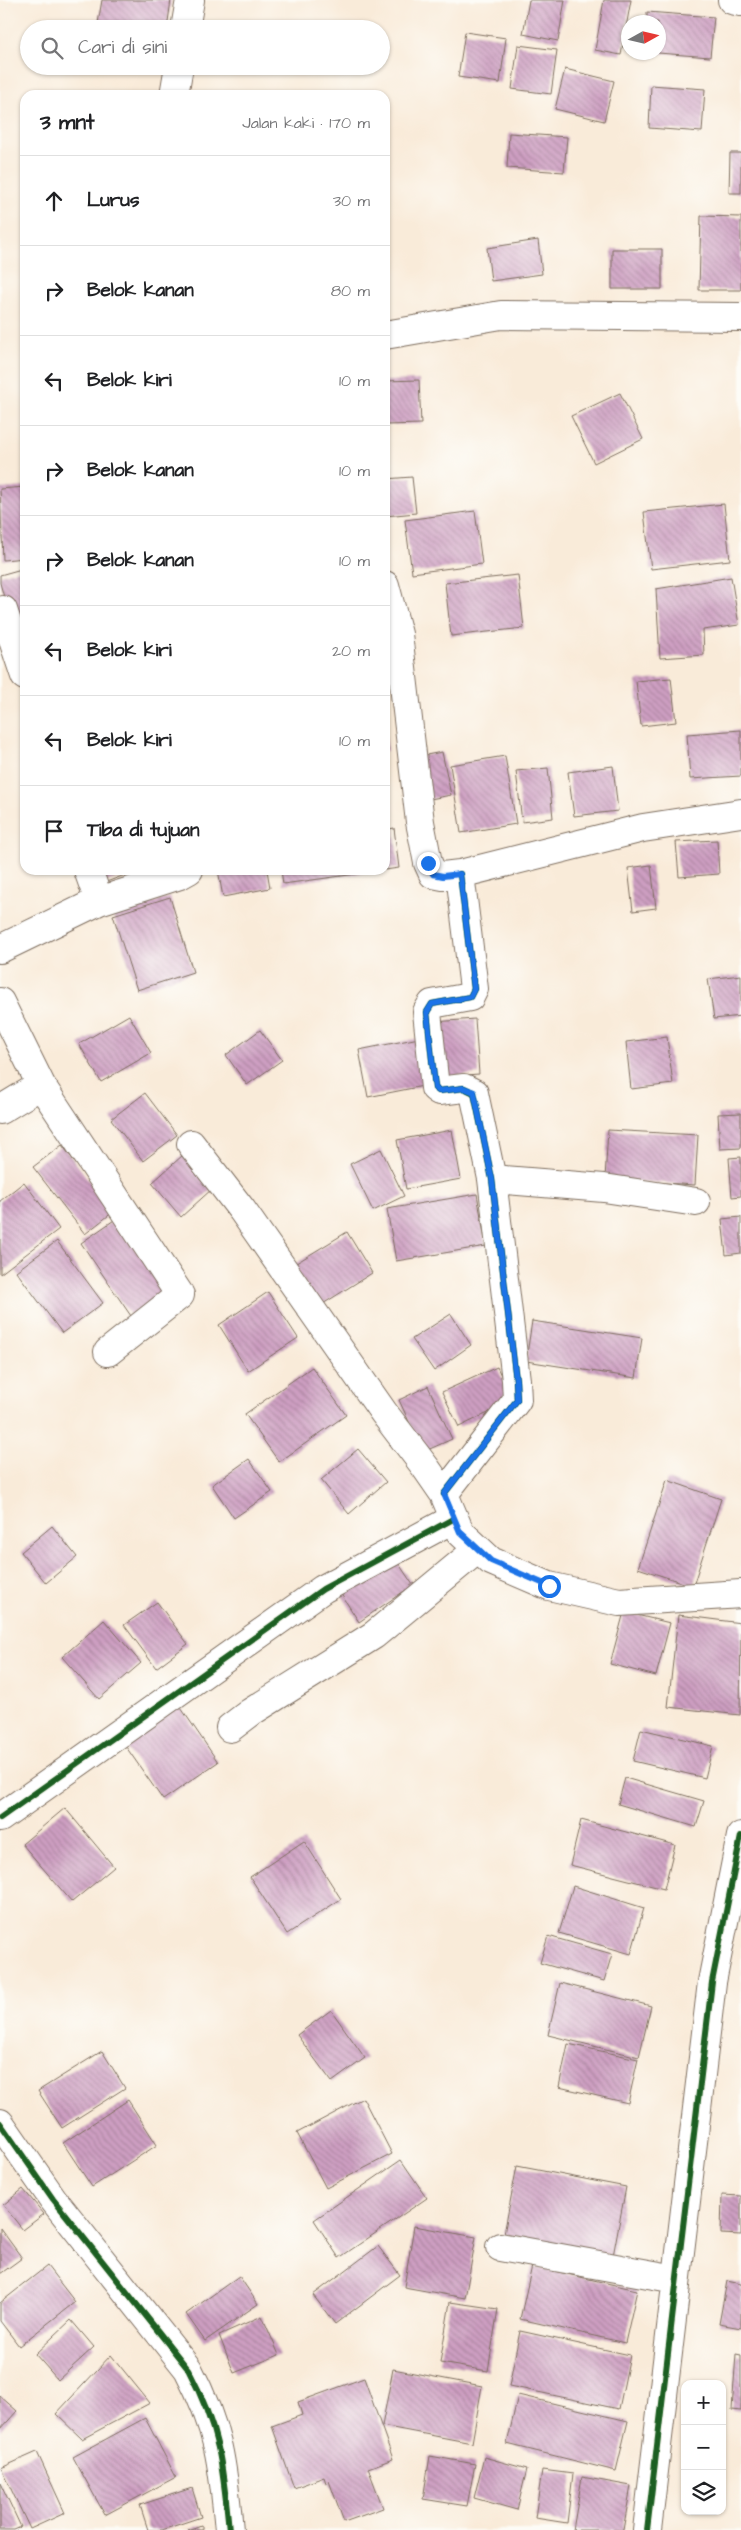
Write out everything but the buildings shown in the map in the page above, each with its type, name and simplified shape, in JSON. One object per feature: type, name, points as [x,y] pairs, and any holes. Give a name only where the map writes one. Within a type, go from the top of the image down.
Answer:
[{"type":"street","points":[[187,20],[190,0]]},
{"type":"street","points":[[732,0],[741,2]]},
{"type":"street","points":[[175,90],[177,75]]},
{"type":"street","points":[[390,334],[501,314],[741,317]]},
{"type":"street","points":[[390,604],[398,634],[420,822],[428,863],[433,874],[443,876],[460,874],[643,828],[741,813]]},
{"type":"street","points":[[3,610],[20,661]]},
{"type":"street","points":[[0,1818],[323,1588],[449,1506],[517,1400],[492,1179],[474,1092],[464,1088],[439,1091],[435,1088],[427,1015],[432,1004],[470,997],[474,989],[460,874]]},
{"type":"street","points":[[90,875],[100,901]]},
{"type":"street","points":[[0,948],[100,901],[180,875]]},
{"type":"street","points":[[0,1002],[41,1084],[180,1295],[108,1352]]},
{"type":"street","points":[[0,1110],[41,1084]]},
{"type":"street","points":[[191,1144],[242,1210],[449,1506],[460,1532],[491,1561],[549,1586],[619,1602],[741,1594]]},
{"type":"street","points":[[492,1179],[604,1188],[696,1202]]},
{"type":"street","points":[[230,1728],[251,1712],[374,1634],[478,1549]]},
{"type":"street","points":[[647,2530],[712,1982],[741,1836]]},
{"type":"street","points":[[0,2123],[53,2199],[188,2369],[203,2398],[219,2446],[229,2530]]},
{"type":"street","points":[[500,2247],[676,2279]]},
{"type":"cycle path","points":[[444,1494],[517,1400],[492,1179],[474,1093],[464,1088],[439,1091],[435,1088],[427,1012],[432,1004],[470,997],[474,989],[460,874]]},
{"type":"cycle path","points":[[0,1818],[323,1589],[453,1519]]},
{"type":"cycle path","points":[[647,2530],[712,1982],[741,1836]]},
{"type":"cycle path","points":[[0,2123],[53,2199],[188,2369],[207,2410],[218,2447],[229,2530]]},
{"type":"route","points":[[428,863],[433,874],[443,876],[460,874],[474,989],[470,997],[429,1006],[427,1015],[435,1088],[439,1091],[464,1088],[474,1092],[492,1179],[517,1400],[444,1494],[460,1532],[491,1561],[549,1586]]}]
